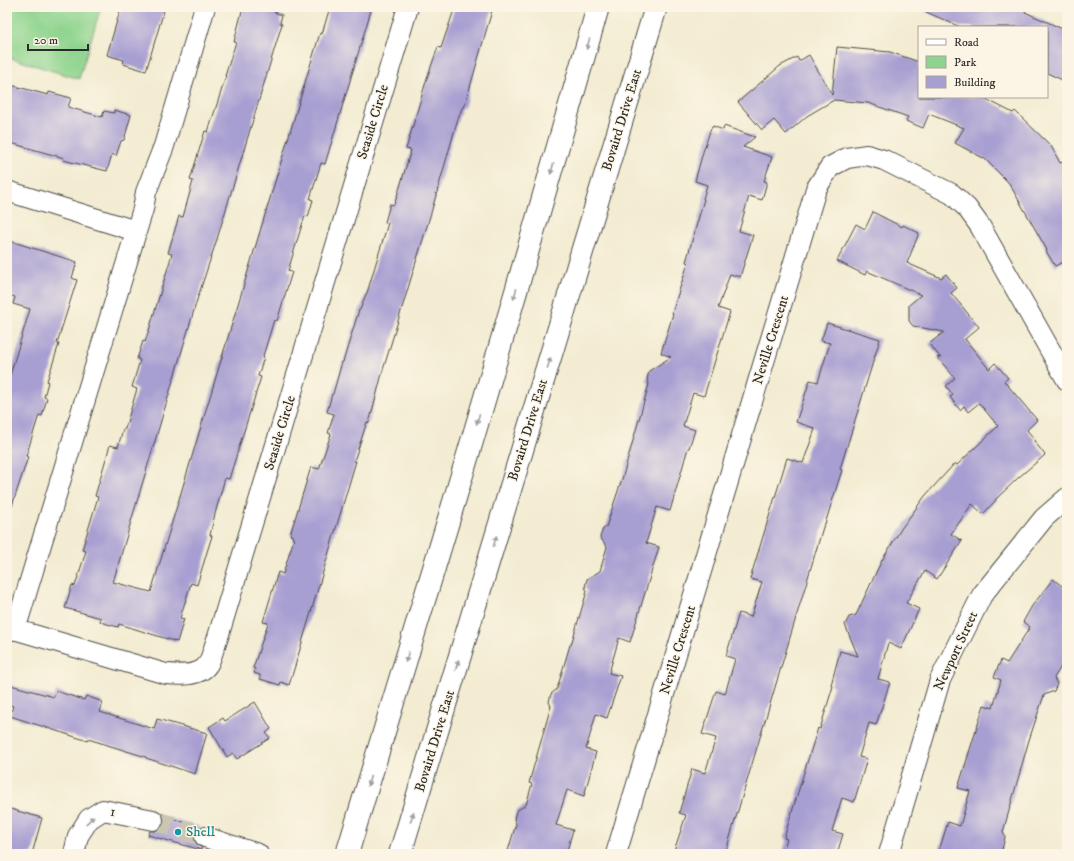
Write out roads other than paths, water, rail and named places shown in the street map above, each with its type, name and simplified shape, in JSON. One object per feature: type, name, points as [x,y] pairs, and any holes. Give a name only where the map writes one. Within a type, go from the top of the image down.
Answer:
[{"type":"main road","points":[[347,854],[374,760],[419,620],[598,7]]},
{"type":"main road","name":"Bovaird Drive East","points":[[400,854],[656,7]]},
{"type":"street","name":"Seaside Circle","points":[[205,7],[164,146],[146,192],[143,209],[11,628],[166,674],[189,674],[203,669],[208,664],[218,638],[408,7]]},
{"type":"street","name":"Neville Crescent","points":[[616,854],[816,189],[830,167],[847,158],[867,155],[884,160],[952,194],[967,208],[980,226],[1067,380]]},
{"type":"street","points":[[7,191],[136,231]]},
{"type":"street","name":"Newport Street","points":[[889,854],[940,680],[982,595],[1044,518],[1067,498]]},
{"type":"street","name":"1","points":[[74,854],[78,836],[89,819],[103,810],[153,820]]},
{"type":"street","points":[[205,837],[258,854]]},
{"type":"tunnel","points":[[153,820],[205,837]]},
{"type":"place","name":"Shell","points":[[178,832]]}]
